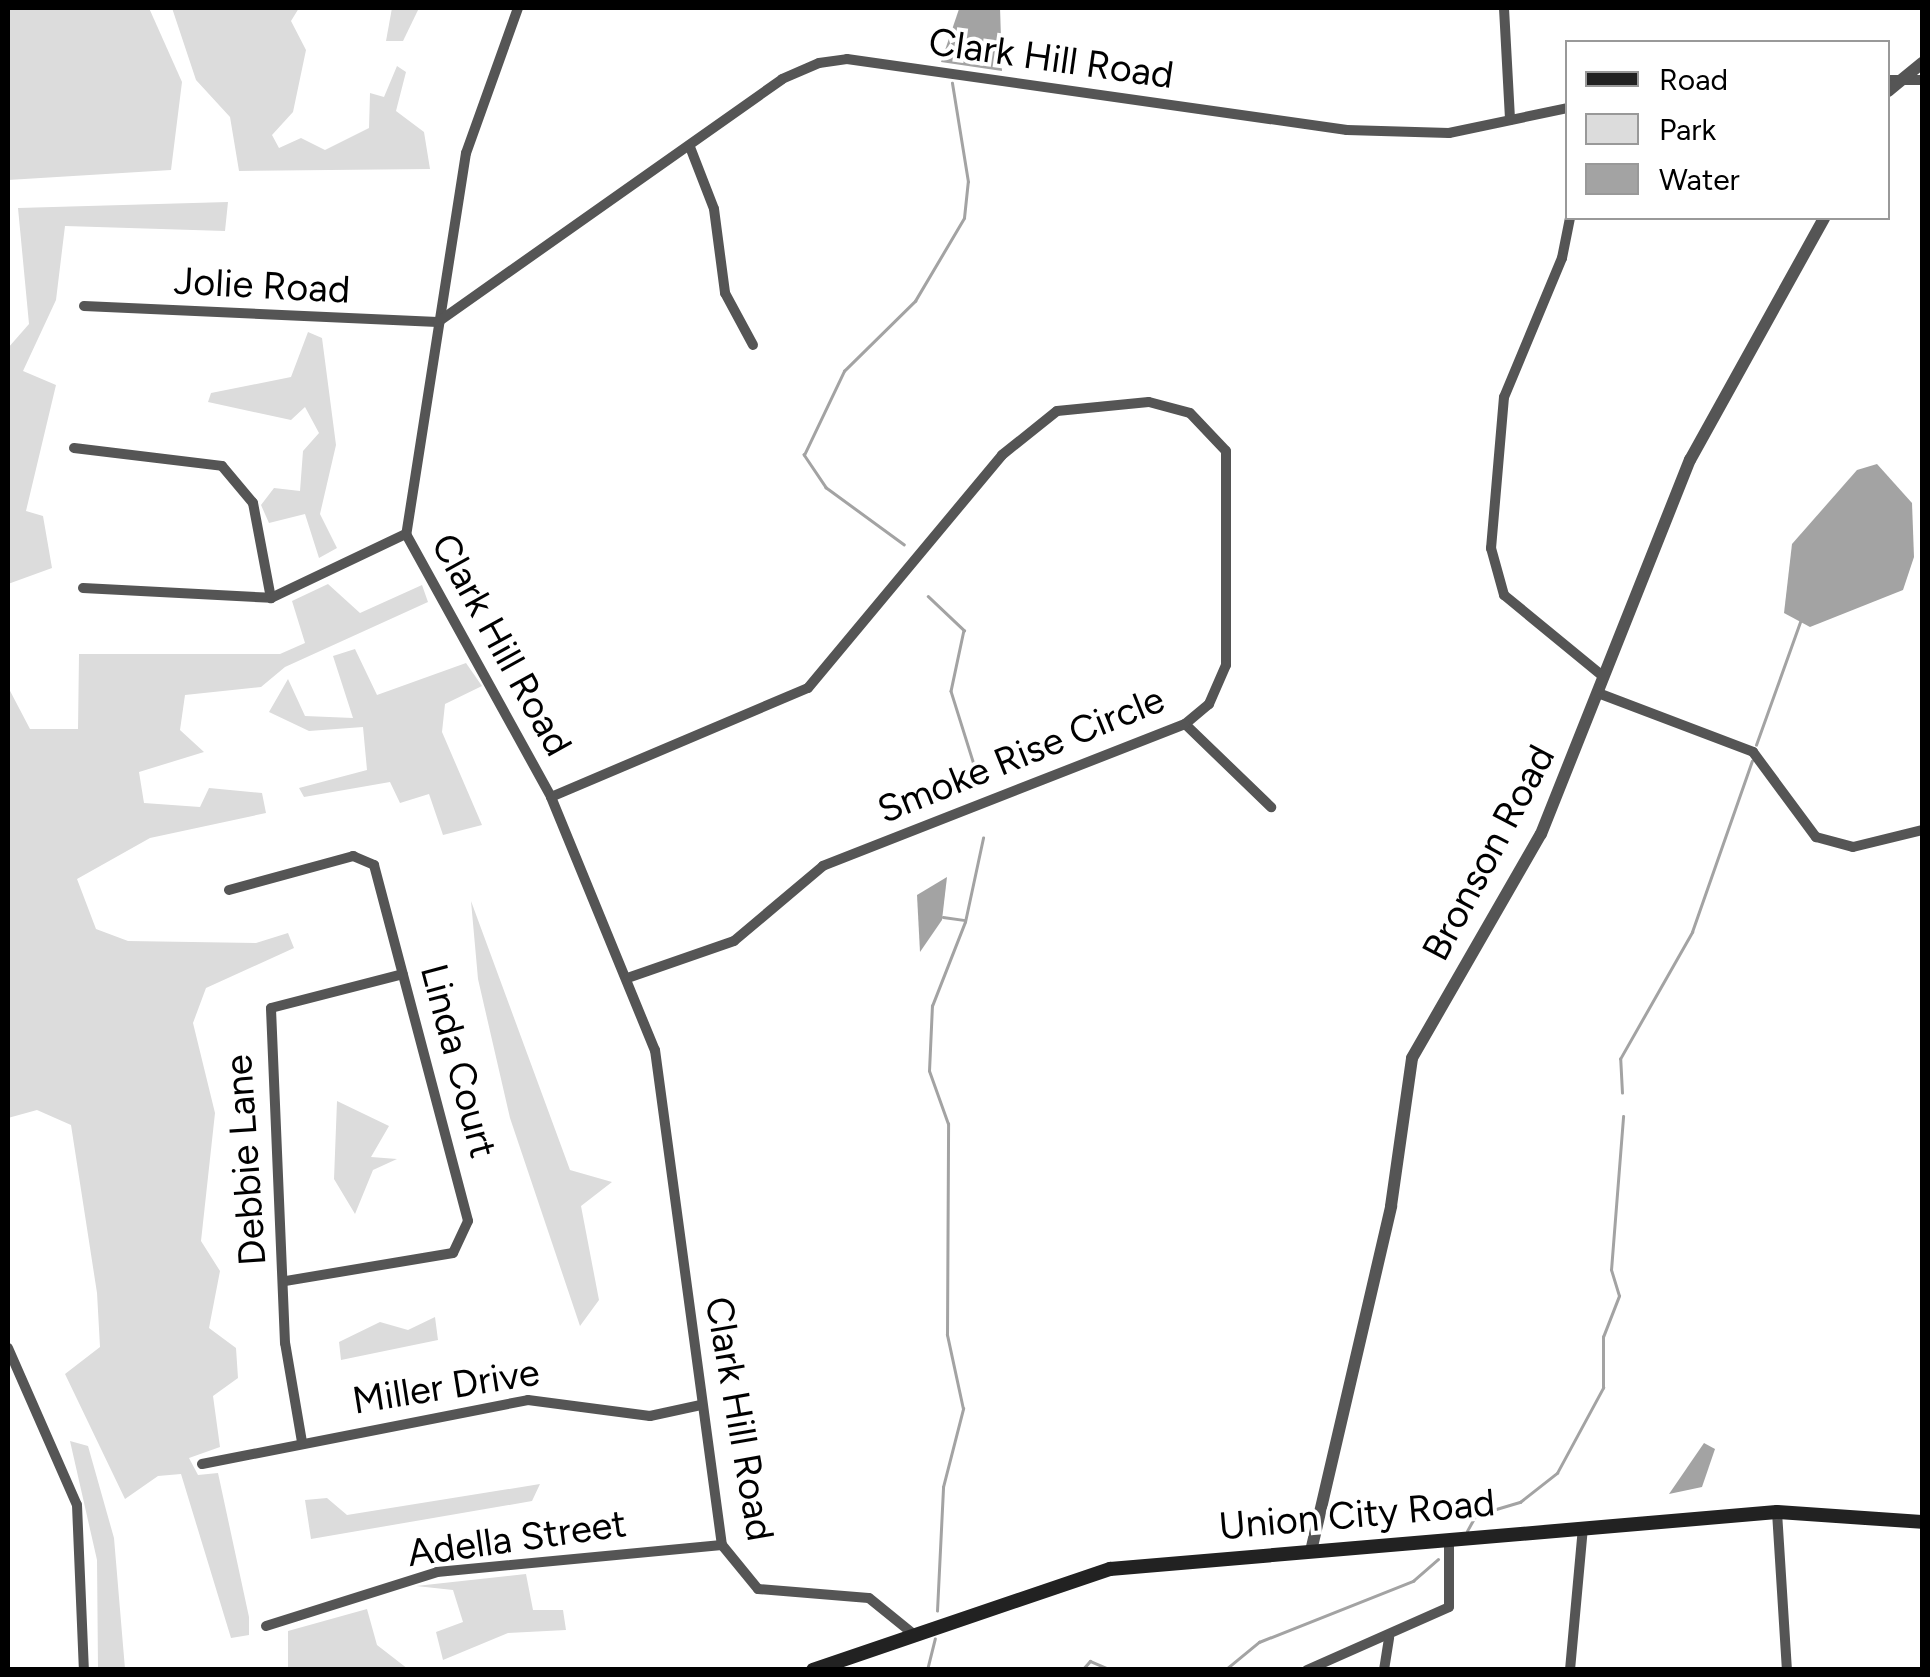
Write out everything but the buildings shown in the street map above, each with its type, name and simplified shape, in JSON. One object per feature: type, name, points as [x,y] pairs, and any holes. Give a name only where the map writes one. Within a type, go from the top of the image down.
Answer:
[{"type":"main road","name":"Union City Road","points":[[818,1669],[1073,1575],[1777,1512],[1922,1522]]},
{"type":"street","points":[[438,322],[466,154],[518,8]]},
{"type":"street","points":[[1504,8],[1510,120]]},
{"type":"street","name":"Clark Hill Road","points":[[912,1633],[869,1598],[758,1589],[722,1545],[655,1050],[550,797],[406,534],[438,322],[782,79],[847,59],[1348,130],[1450,133],[1565,109]]},
{"type":"street","points":[[1890,84],[1922,63]]},
{"type":"street","points":[[1890,84],[1922,80]]},
{"type":"street","points":[[690,147],[714,210],[725,293],[753,344]]},
{"type":"street","points":[[1570,220],[1562,258],[1504,396],[1492,548],[1504,595],[1604,677]]},
{"type":"street","name":"Bronson Road","points":[[1310,1551],[1390,1206],[1412,1058],[1541,834],[1690,460],[1823,220]]},
{"type":"street","name":"Jolie Road","points":[[84,306],[438,322]]},
{"type":"street","name":"Smoke Rise Circle","points":[[550,797],[808,688],[1027,428],[1085,404],[1148,402],[1190,413],[1226,451],[1226,664],[1209,704],[1185,724],[813,871],[734,942],[628,978]]},
{"type":"street","points":[[74,448],[222,466],[251,498],[271,598]]},
{"type":"street","points":[[83,588],[271,598],[406,534]]},
{"type":"street","points":[[1598,693],[1753,752],[1816,836],[1853,847],[1922,830]]},
{"type":"street","points":[[1185,724],[1272,807]]},
{"type":"street","name":"Linda Court","points":[[229,890],[366,857],[380,878],[468,1221],[464,1244],[286,1281]]},
{"type":"street","name":"Debbie Lane","points":[[302,1442],[286,1281],[271,1008],[403,974]]},
{"type":"street","points":[[8,1348],[77,1506],[84,1670]]},
{"type":"street","name":"Miller Drive","points":[[202,1464],[528,1400],[650,1416],[701,1405]]},
{"type":"street","points":[[1777,1512],[1787,1670]]},
{"type":"street","points":[[1570,1670],[1583,1528]]},
{"type":"street","points":[[1308,1670],[1449,1608],[1448,1540]]},
{"type":"street","name":"Adella Street","points":[[266,1626],[437,1572],[722,1545]]},
{"type":"street","points":[[1384,1670],[1389,1637]]},
{"type":"green space","points":[[8,8],[149,8],[182,82],[171,170],[8,180]]},
{"type":"green space","points":[[172,8],[299,8],[291,21],[306,50],[293,112],[272,135],[279,148],[301,138],[325,150],[369,128],[370,93],[384,97],[397,66],[406,72],[396,111],[424,132],[430,169],[239,171],[230,117],[196,80]]},
{"type":"green space","points":[[392,8],[419,8],[403,41],[386,41]]},
{"type":"green space","points":[[228,202],[225,231],[65,226],[56,300],[23,371],[56,385],[26,511],[43,516],[52,568],[8,584],[8,348],[29,324],[18,208]]},
{"type":"green space","points":[[308,332],[322,338],[336,445],[320,514],[337,548],[319,558],[305,514],[269,523],[261,505],[274,488],[300,491],[303,451],[319,433],[305,407],[291,420],[208,402],[211,393],[291,377]]},
{"type":"green space","points":[[328,584],[360,613],[422,585],[428,602],[285,667],[261,687],[185,695],[180,730],[204,752],[139,772],[144,803],[200,807],[209,788],[262,793],[266,813],[150,838],[77,879],[96,929],[128,941],[256,943],[288,933],[294,948],[206,988],[193,1023],[215,1113],[201,1241],[220,1271],[209,1328],[236,1348],[238,1378],[213,1396],[220,1447],[189,1458],[198,1475],[218,1473],[249,1617],[249,1635],[231,1638],[181,1474],[158,1476],[125,1499],[65,1374],[100,1347],[97,1293],[71,1125],[37,1110],[8,1118],[8,687],[30,729],[78,729],[79,654],[280,654],[305,643],[292,601]]},
{"type":"green space","points":[[355,649],[377,695],[466,663],[482,686],[445,704],[442,732],[482,825],[443,835],[429,794],[400,803],[390,782],[304,797],[299,788],[367,770],[363,727],[309,731],[269,712],[288,679],[305,716],[353,718],[333,656]]},
{"type":"green space","points":[[471,901],[570,1170],[612,1182],[581,1206],[599,1300],[580,1326],[510,1118],[478,979]]},
{"type":"green space","points":[[337,1101],[389,1126],[371,1157],[397,1159],[373,1170],[355,1214],[334,1179]]},
{"type":"green space","points":[[435,1317],[438,1340],[341,1360],[339,1342],[380,1322],[408,1330]]},
{"type":"green space","points":[[70,1441],[88,1446],[114,1538],[125,1669],[98,1669],[97,1560]]},
{"type":"green space","points":[[540,1484],[532,1501],[311,1539],[305,1500],[327,1498],[347,1515]]},
{"type":"green space","points":[[526,1574],[533,1610],[563,1610],[566,1630],[508,1633],[443,1660],[436,1632],[463,1622],[453,1590],[416,1586]]},
{"type":"green space","points":[[367,1609],[377,1645],[408,1669],[288,1669],[288,1631]]},
{"type":"water","points":[[1000,8],[1002,71],[941,62],[959,9]]},
{"type":"water","points":[[1877,464],[1912,503],[1914,557],[1903,590],[1810,627],[1784,613],[1792,544],[1857,470]]},
{"type":"water","points":[[947,877],[942,920],[920,952],[917,895]]},
{"type":"water","points":[[1704,1443],[1715,1449],[1702,1487],[1669,1494]]},
{"type":"waterway","points":[[904,545],[826,488],[804,455],[844,371],[915,301],[964,218],[968,182],[952,83]]},
{"type":"waterway","points":[[928,596],[964,630],[951,691],[977,774]]},
{"type":"waterway","points":[[1756,745],[1800,622]]},
{"type":"waterway","points":[[1622,1093],[1620,1059],[1692,932],[1752,761]]},
{"type":"waterway","points":[[937,1611],[943,1487],[963,1409],[947,1335],[948,1124],[929,1071],[932,1006],[965,922],[983,838]]},
{"type":"waterway","points":[[943,917],[965,920]]},
{"type":"waterway","points":[[1467,1531],[1476,1515],[1520,1502],[1557,1473],[1603,1388],[1603,1337],[1619,1296],[1611,1270],[1623,1116]]},
{"type":"waterway","points":[[1225,1670],[1259,1642],[1413,1581],[1438,1559]]},
{"type":"waterway","points":[[927,1670],[935,1639]]},
{"type":"waterway","points":[[1082,1670],[1090,1661],[1111,1670]]}]
